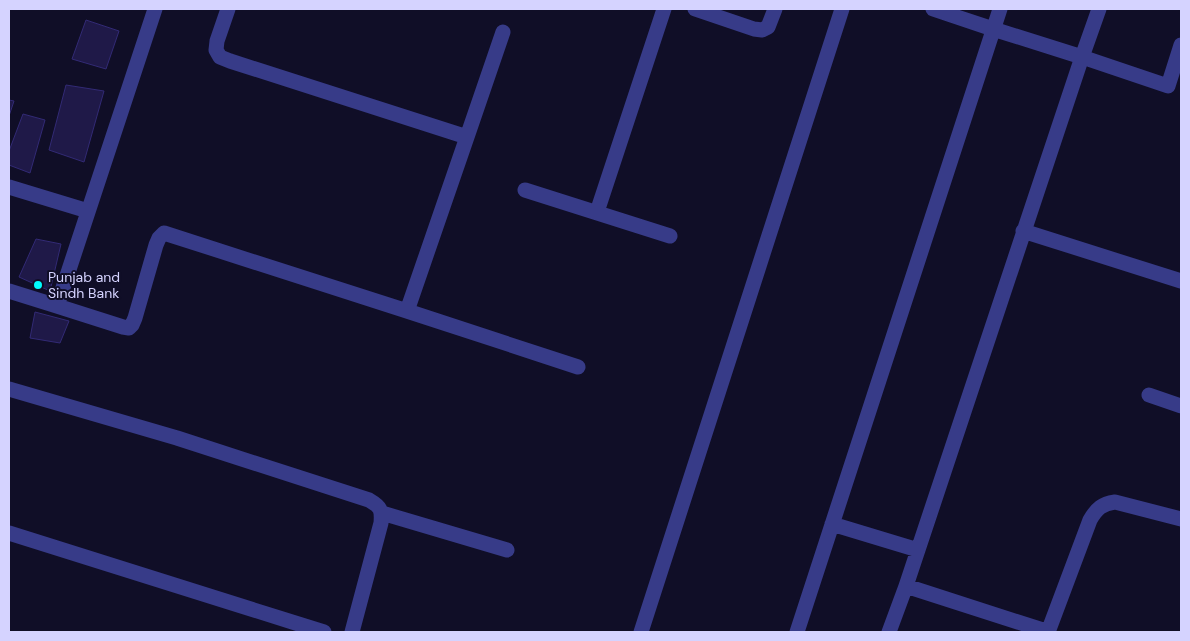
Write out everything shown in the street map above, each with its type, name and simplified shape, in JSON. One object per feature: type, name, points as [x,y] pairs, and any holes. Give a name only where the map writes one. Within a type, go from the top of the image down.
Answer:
[{"type":"street","points":[[57,306],[155,9]]},
{"type":"street","points":[[228,9],[217,41],[216,50],[220,57],[467,137]]},
{"type":"street","points":[[597,212],[664,9]]},
{"type":"street","points":[[695,9],[762,30],[768,27],[775,9]]},
{"type":"street","points":[[641,632],[842,9]]},
{"type":"street","points":[[933,9],[1175,88],[1181,45]]},
{"type":"street","points":[[797,632],[1000,9]]},
{"type":"street","points":[[889,632],[1099,9]]},
{"type":"street","points":[[407,311],[503,32]]},
{"type":"street","points":[[9,186],[88,211]]},
{"type":"street","points":[[525,190],[670,236]]},
{"type":"street","points":[[1024,231],[1181,281]]},
{"type":"street","points":[[9,291],[129,328],[135,318],[156,245],[159,238],[164,234],[578,366]]},
{"type":"street","points":[[9,388],[177,438],[369,500],[378,506],[382,513],[381,524],[352,632]]},
{"type":"street","points":[[1149,395],[1181,406]]},
{"type":"street","points":[[906,586],[1049,632],[1090,520],[1096,510],[1105,503],[1116,502],[1181,519]]},
{"type":"street","points":[[382,513],[507,550]]},
{"type":"street","points":[[832,524],[918,550]]},
{"type":"street","points":[[9,533],[324,632]]},
{"type":"building","points":[[86,20],[119,31],[106,69],[72,59]]},
{"type":"building","points":[[66,85],[104,91],[84,162],[49,150]]},
{"type":"building","points":[[9,100],[14,101],[9,116]]},
{"type":"building","points":[[23,114],[45,120],[30,173],[9,165],[9,151]]},
{"type":"building","points":[[36,239],[61,244],[50,291],[19,277]]},
{"type":"building","points":[[35,312],[69,321],[60,343],[30,338]]},
{"type":"place","name":"Punjab and Sindh Bank","points":[[38,285]]}]
